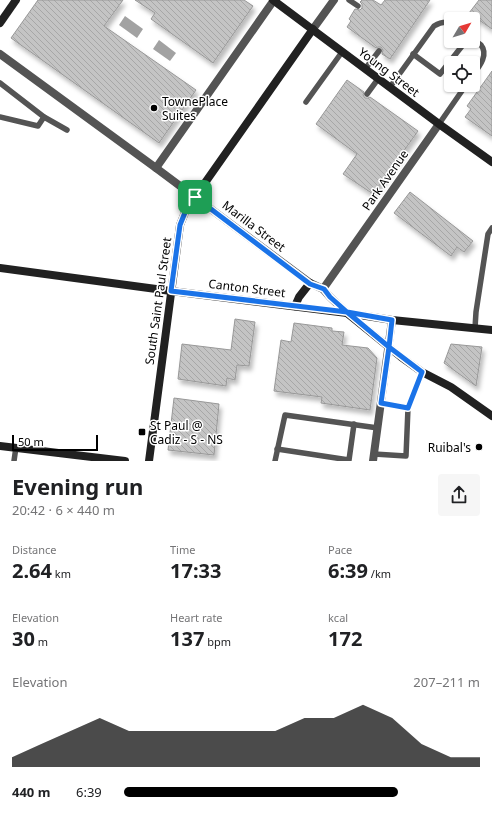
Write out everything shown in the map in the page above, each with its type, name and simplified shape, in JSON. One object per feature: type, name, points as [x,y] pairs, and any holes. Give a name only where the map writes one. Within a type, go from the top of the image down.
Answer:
[{"type":"main road","points":[[0,23],[16,0]]},
{"type":"main road","name":"Young Street","points":[[273,0],[492,162]]},
{"type":"main road","name":"South Saint Paul Street","points":[[149,461],[180,225],[186,210],[312,29]]},
{"type":"main road","name":"Canton Street","points":[[0,268],[171,291],[347,312],[392,320],[492,330]]},
{"type":"main road","points":[[295,306],[299,297],[310,284]]},
{"type":"main road","name":"Marilla Street","points":[[347,312],[422,372],[451,387],[492,416]]},
{"type":"main road","points":[[0,446],[16,447],[85,458],[125,461]]},
{"type":"street","points":[[156,168],[273,0]]},
{"type":"street","name":"South Saint Paul Street","points":[[312,29],[334,0]]},
{"type":"street","name":"Marilla Street","points":[[0,54],[156,168],[310,284],[324,289],[330,297],[347,312]]},
{"type":"street","name":"Park Avenue","points":[[324,289],[439,124]]},
{"type":"street","points":[[374,457],[392,320]]},
{"type":"lane","points":[[349,0],[358,6]]},
{"type":"lane","points":[[390,87],[434,26],[438,23],[444,22]]},
{"type":"lane","points":[[480,44],[484,55],[480,65]]},
{"type":"lane","points":[[413,54],[440,74],[460,48]]},
{"type":"lane","points":[[365,69],[379,51]]},
{"type":"lane","points":[[306,102],[342,52]]},
{"type":"lane","points":[[367,94],[378,79]]},
{"type":"lane","points":[[0,83],[44,117],[67,130]]},
{"type":"lane","name":"Park Avenue","points":[[439,124],[461,92]]},
{"type":"lane","points":[[0,116],[38,126],[44,117]]},
{"type":"lane","points":[[475,328],[476,312],[488,234],[492,228]]},
{"type":"lane","points":[[374,457],[406,456],[408,408],[422,372]]},
{"type":"lane","points":[[381,403],[408,408]]},
{"type":"lane","points":[[275,461],[285,415],[378,428]]},
{"type":"lane","points":[[277,449],[349,460],[354,424]]},
{"type":"lane","points":[[14,461],[16,447]]},
{"type":"shaded area","points":[[125,16],[143,29],[137,38],[119,25]]},
{"type":"shaded area","points":[[159,40],[176,53],[170,61],[153,49]]},
{"type":"building","points":[[38,0],[123,0],[104,26],[196,90],[159,143],[11,38]]},
{"type":"building","points":[[135,0],[244,0],[253,6],[213,63],[151,19],[155,13]]},
{"type":"building","points":[[362,0],[373,0],[381,5],[385,0],[430,0],[390,59],[382,54],[383,50],[381,47],[376,48],[347,27],[351,21],[349,19],[355,9],[360,10],[362,8],[362,4],[360,2]]},
{"type":"building","points":[[479,0],[492,0],[492,29],[480,21],[480,12],[470,12]]},
{"type":"building","points":[[492,71],[492,136],[465,117],[471,109],[467,106],[477,92],[480,92],[480,88]]},
{"type":"building","points":[[347,80],[364,92],[363,95],[365,98],[370,97],[418,131],[373,194],[343,174],[357,154],[316,124]]},
{"type":"building","points":[[410,192],[473,241],[464,252],[457,247],[451,256],[394,213]]},
{"type":"building","points":[[235,319],[255,322],[249,366],[237,365],[235,380],[227,378],[226,386],[178,379],[182,344],[231,350]]},
{"type":"building","points":[[294,323],[332,328],[332,331],[344,332],[342,345],[368,348],[377,358],[370,410],[321,403],[322,397],[274,391],[281,340],[291,342]]},
{"type":"building","points":[[451,344],[482,347],[476,386],[444,363]]},
{"type":"building","points":[[174,398],[219,404],[214,455],[168,450]]},
{"type":"place","name":"TownePlace Suites","points":[[154,108]]},
{"type":"place","name":"St Paul @ Cadiz - S - NS","points":[[142,432]]},
{"type":"place","name":"Ruibal's","points":[[479,447]]},
{"type":"route","points":[[195,197],[186,210],[180,225],[171,291],[347,312],[392,320],[389,347],[422,372],[408,408],[381,403],[389,347],[371,331],[347,312],[330,297],[324,289],[310,284],[195,197]]}]
